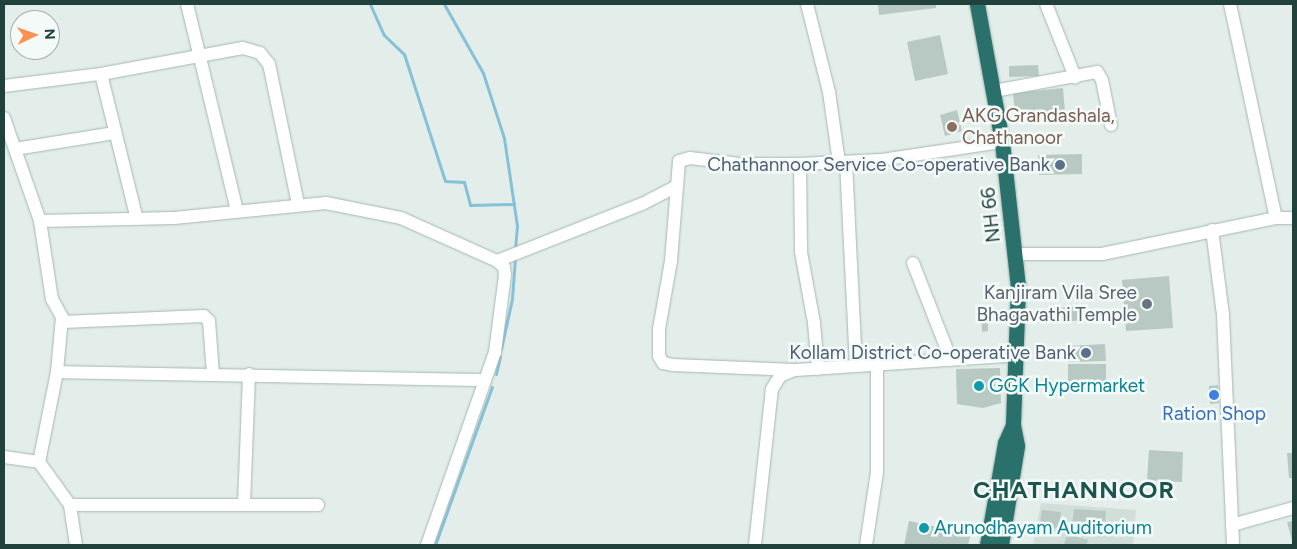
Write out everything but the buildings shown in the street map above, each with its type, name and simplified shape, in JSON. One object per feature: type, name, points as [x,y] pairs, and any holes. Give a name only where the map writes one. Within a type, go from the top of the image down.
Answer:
[{"type":"highway","name":"NH 66","points":[[977,4],[1002,142],[1014,254],[1018,355],[1013,425],[1017,446],[1001,545]]},
{"type":"highway","name":"NH 66","points":[[987,545],[1005,443],[1013,425]]},
{"type":"street","points":[[187,4],[237,211]]},
{"type":"street","points":[[807,4],[829,92],[843,162],[856,366]]},
{"type":"street","points":[[1046,4],[1075,77]]},
{"type":"street","points":[[1230,4],[1276,218]]},
{"type":"street","points":[[4,86],[100,74],[249,49],[266,58],[298,204]]},
{"type":"street","points":[[100,74],[137,219]]},
{"type":"street","points":[[994,91],[1100,74],[1111,125]]},
{"type":"street","points":[[4,118],[40,221],[52,298],[62,322],[56,372],[39,462]]},
{"type":"street","points":[[15,149],[115,133]]},
{"type":"street","points":[[1002,142],[881,160],[843,162],[740,164],[683,158],[676,167],[671,261],[659,329],[659,356],[663,363],[673,365],[794,370],[1018,355]]},
{"type":"street","points":[[800,164],[801,252],[814,323],[818,369]]},
{"type":"street","points":[[497,261],[642,204],[675,187]]},
{"type":"street","points":[[40,221],[137,219],[298,204],[352,206],[401,218],[497,261],[505,270],[503,301],[494,352],[426,545]]},
{"type":"street","points":[[1014,254],[1102,254],[1212,230],[1276,218],[1293,218]]},
{"type":"street","points":[[1212,230],[1223,315],[1232,545]]},
{"type":"street","points":[[913,263],[951,360]]},
{"type":"street","points":[[62,322],[204,316],[210,328],[213,374]]},
{"type":"street","points":[[866,545],[877,472],[877,364]]},
{"type":"street","points":[[755,545],[772,389],[780,376],[794,370]]},
{"type":"street","points":[[56,372],[249,374],[485,380]]},
{"type":"street","points":[[244,505],[249,374]]},
{"type":"street","points":[[4,457],[39,462],[70,505],[76,545]]},
{"type":"street","points":[[70,505],[318,505]]},
{"type":"street","points":[[1232,525],[1293,508]]},
{"type":"shaded area","points":[[1041,503],[1136,510],[1133,545],[1033,545]]},
{"type":"waterway","points":[[370,4],[384,35],[404,54],[445,181],[464,182],[470,205],[514,204]]},
{"type":"waterway","points":[[444,4],[483,73],[504,138],[517,226],[515,251]]},
{"type":"waterway","points":[[501,349],[512,299],[515,257]]},
{"type":"waterway","points":[[496,374],[500,356]]},
{"type":"waterway","points":[[435,545],[492,387]]},
{"type":"place","name":"AKG Grandashala, Chathanoor","points":[[952,127]]},
{"type":"place","name":"Chathannoor Service Co-operative Bank","points":[[1060,165]]},
{"type":"place","name":"Kanjiram Vila Sree Bhagavathi Temple","points":[[1147,304]]},
{"type":"place","name":"Kollam District Co-operative Bank","points":[[1086,353]]},
{"type":"place","name":"GGK Hypermarket","points":[[979,386]]},
{"type":"place","name":"Ration Shop","points":[[1214,395]]},
{"type":"place","name":"Arunodhayam Auditorium","points":[[924,528]]},
{"type":"district","name":"CHATHANNOOR","points":[[1074,490]]}]
